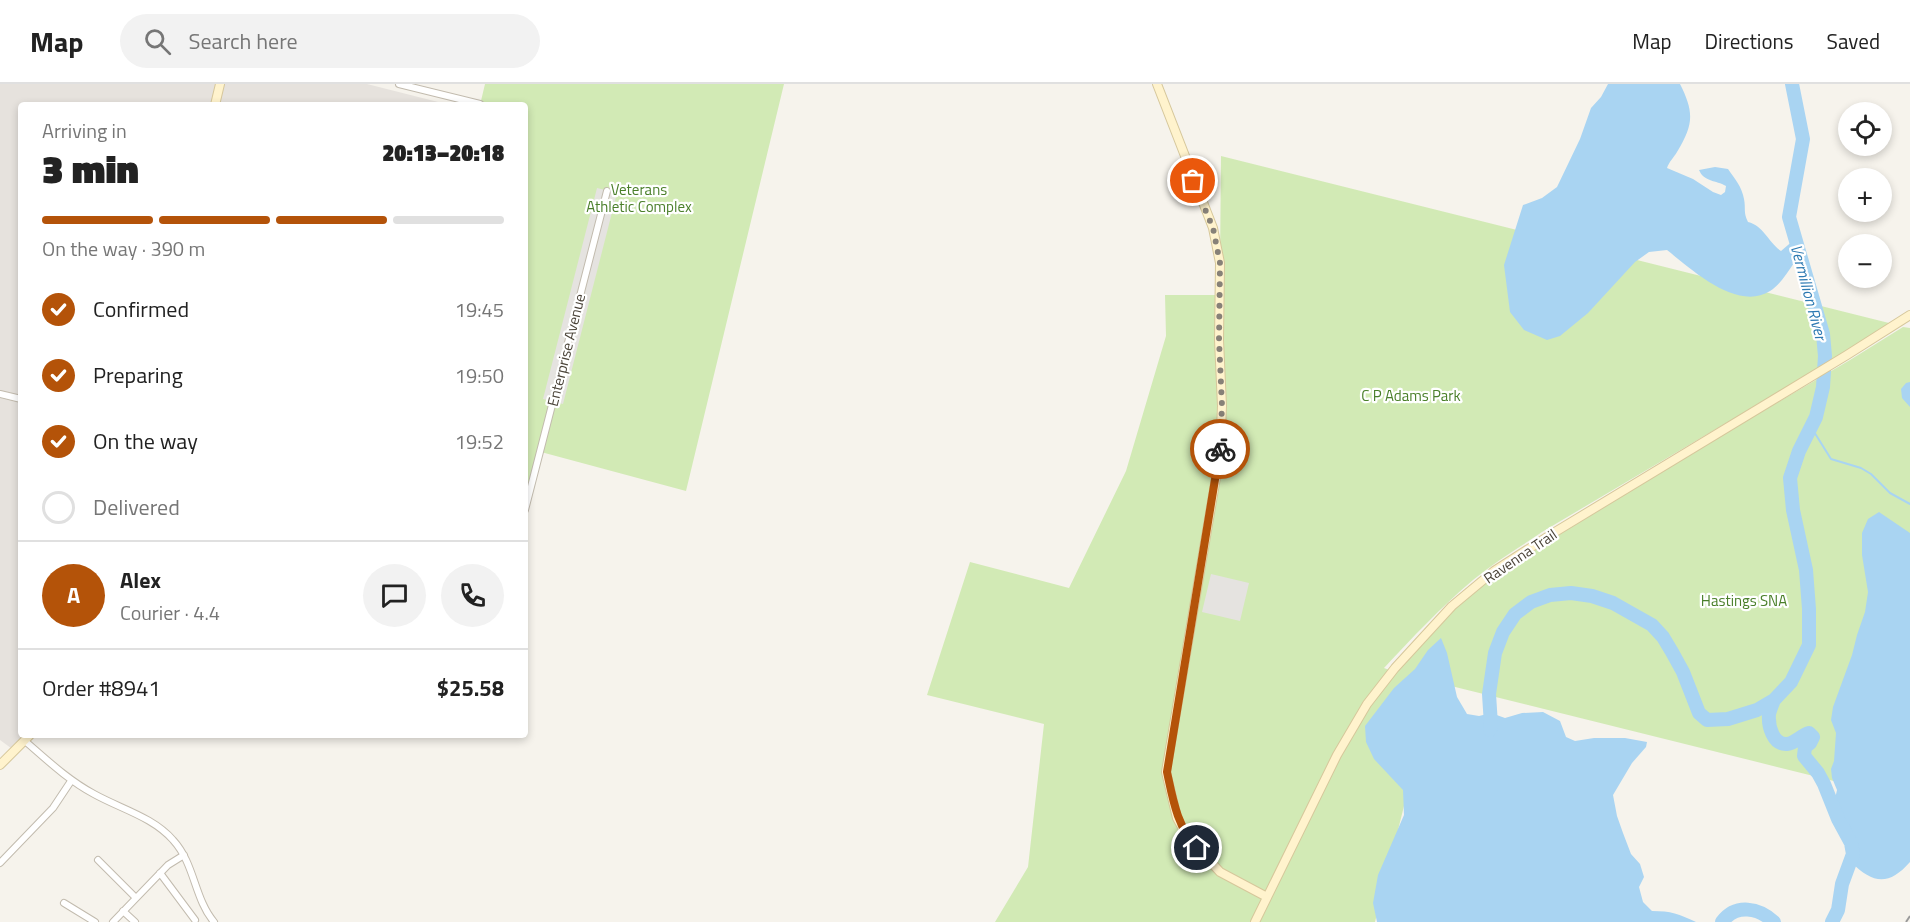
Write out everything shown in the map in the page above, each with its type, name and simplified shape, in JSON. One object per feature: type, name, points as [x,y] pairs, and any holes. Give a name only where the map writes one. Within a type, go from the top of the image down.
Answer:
[{"type":"street","points":[[216,102],[220,84]]},
{"type":"street","points":[[399,84],[472,102]]},
{"type":"street","points":[[1156,84],[1213,228],[1220,263],[1219,340],[1222,406],[1220,454],[1167,772],[1177,818],[1186,836],[1220,872],[1267,897]]},
{"type":"street","name":"Enterprise Avenue","points":[[528,498],[607,191]]},
{"type":"street","name":"Ravenna Trail","points":[[1255,922],[1337,755],[1367,704],[1395,668],[1452,606],[1494,571],[1555,532],[1910,315]]},
{"type":"street","points":[[0,394],[18,398]]},
{"type":"street","points":[[0,765],[27,738],[71,781],[158,826],[173,840],[184,855],[204,907],[214,922]]},
{"type":"street","points":[[0,863],[53,807],[71,781]]},
{"type":"street","points":[[113,922],[168,865],[184,855]]},
{"type":"street","points":[[98,860],[136,898]]},
{"type":"street","points":[[160,873],[195,920]]},
{"type":"street","points":[[64,903],[95,922]]},
{"type":"street","points":[[123,911],[135,922]]},
{"type":"shaded area","points":[[0,84],[367,84],[438,102],[18,102],[18,738],[27,738],[15,751],[0,740]]},
{"type":"shaded area","points":[[597,188],[617,193],[563,404],[543,399]]},
{"type":"shaded area","points":[[1211,574],[1249,583],[1240,621],[1202,612]]},
{"type":"green space","name":"Veterans Athletic Complex","points":[[485,84],[784,84],[686,491],[541,452],[528,499],[528,102],[481,102]]},
{"type":"green space","points":[[1221,156],[1893,324],[1542,532],[1498,561],[1450,601],[1384,668],[1392,671],[1451,613],[1516,561],[1903,327],[1910,328],[1910,563],[1854,786],[1435,682],[1375,922],[995,922],[1028,867],[1044,724],[927,695],[970,562],[1069,588],[1126,471],[1166,336],[1165,295],[1216,295],[1219,385]],"holes":[[[1219,392],[1218,485],[1208,504],[1217,442]]]},
{"type":"water","points":[[1608,84],[1680,84],[1690,110],[1689,126],[1683,142],[1667,168],[1721,195],[1725,192],[1726,186],[1707,179],[1699,170],[1715,167],[1728,169],[1742,191],[1748,222],[1758,227],[1781,251],[1795,239],[1801,262],[1794,263],[1770,291],[1757,296],[1743,296],[1715,286],[1667,250],[1649,252],[1635,262],[1588,313],[1560,336],[1547,340],[1524,330],[1510,312],[1504,265],[1523,205],[1542,198],[1557,187],[1580,139],[1591,108],[1601,97]]},
{"type":"water","points":[[1910,382],[1910,407],[1902,398],[1901,389]]},
{"type":"water","points":[[1879,512],[1910,533],[1910,862],[1895,875],[1881,879],[1867,875],[1851,862],[1850,841],[1833,808],[1837,790],[1831,769],[1834,761],[1836,733],[1831,720],[1833,707],[1852,655],[1865,612],[1868,592],[1862,555],[1862,533],[1868,519]]},
{"type":"water","points":[[1441,638],[1447,653],[1457,697],[1467,714],[1479,716],[1491,713],[1505,718],[1522,713],[1543,712],[1560,721],[1566,737],[1575,741],[1594,738],[1625,738],[1647,742],[1646,747],[1632,763],[1613,795],[1617,816],[1631,854],[1640,864],[1644,877],[1639,887],[1643,902],[1652,911],[1675,914],[1696,922],[1377,922],[1373,903],[1378,875],[1404,815],[1403,790],[1374,759],[1366,742],[1365,726],[1394,688],[1415,669],[1428,650]]},
{"type":"waterway","name":"Vermillion River","points":[[1490,730],[1489,694],[1495,653],[1503,632],[1515,614],[1531,602],[1550,595],[1571,593],[1592,596],[1613,603],[1652,625],[1672,652],[1683,672],[1699,713],[1707,720],[1728,719],[1757,710],[1774,700],[1791,682],[1809,645],[1806,570],[1793,510],[1790,478],[1799,451],[1816,417],[1823,387],[1825,356],[1823,334],[1789,217],[1803,139],[1792,84]]},
{"type":"waterway","points":[[1811,427],[1831,459],[1861,468],[1871,474],[1890,493],[1910,504]]},
{"type":"waterway","name":"Vermillion River","points":[[1774,700],[1769,714],[1772,734],[1778,741],[1787,744],[1809,733],[1813,737],[1805,747],[1804,756],[1824,784],[1838,819],[1851,843],[1853,854],[1842,884],[1838,910],[1832,922]]},
{"type":"waterway","name":"Vermillion River","points":[[1722,922],[1734,912],[1741,910],[1762,913],[1774,922]]},
{"type":"railway","points":[[1906,922],[1910,916]]},
{"type":"way so far","points":[[1193,181],[1213,228],[1220,263],[1219,340],[1222,406],[1220,449]]},
{"type":"route","points":[[1197,848],[1186,836],[1177,818],[1167,772],[1220,449]]},
{"type":"park label","name":"C P Adams Park","points":[[1411,395]]},
{"type":"park label","name":"Hastings SNA","points":[[1744,600]]}]
